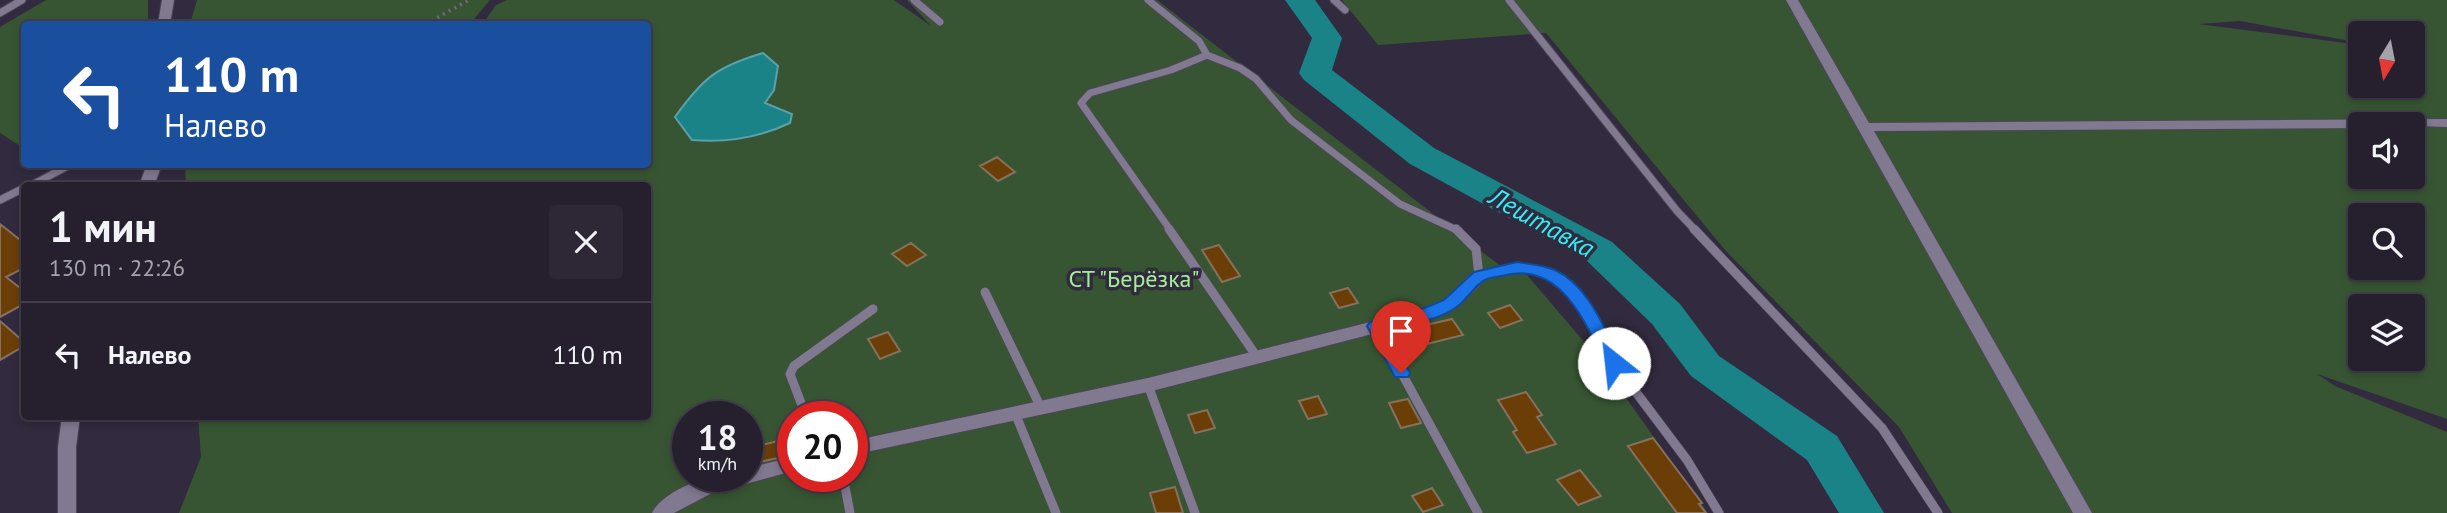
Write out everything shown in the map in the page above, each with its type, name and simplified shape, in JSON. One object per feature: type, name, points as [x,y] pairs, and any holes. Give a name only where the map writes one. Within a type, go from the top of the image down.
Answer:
[{"type":"street","points":[[165,21],[169,0]]},
{"type":"street","points":[[1792,0],[2083,513]]},
{"type":"street","points":[[1864,127],[2447,123]]},
{"type":"street","points":[[868,445],[1148,385],[1426,314],[1450,304],[1479,276]]},
{"type":"street","points":[[66,513],[67,447],[70,420]]},
{"type":"street","points":[[661,513],[672,502],[694,491],[777,468]]},
{"type":"lane","points":[[0,13],[22,0]]},
{"type":"lane","points":[[914,0],[940,22]]},
{"type":"lane","points":[[1148,0],[1199,41],[1207,55],[1240,68],[1256,79],[1291,120],[1368,181],[1400,204],[1456,229],[1468,238],[1476,249],[1479,276],[1517,267],[1533,268],[1564,283],[1578,297],[1614,363],[1687,460],[1719,513]]},
{"type":"lane","points":[[1334,0],[1345,10]]},
{"type":"lane","points":[[1509,0],[1677,211],[1882,428],[1938,513]]},
{"type":"lane","points":[[1207,55],[1171,69],[1090,93],[1081,103],[1257,357]]},
{"type":"lane","points":[[38,182],[64,168]]},
{"type":"lane","points":[[0,200],[21,190]]},
{"type":"lane","points":[[985,292],[1041,408]]},
{"type":"lane","points":[[800,401],[790,373],[794,366],[873,309]]},
{"type":"lane","points":[[1376,326],[1478,513]]},
{"type":"lane","points":[[1148,385],[1195,513]]},
{"type":"lane","points":[[1015,413],[1056,513]]},
{"type":"lane","points":[[846,492],[850,513]]},
{"type":"path","points":[[431,21],[469,0]]},
{"type":"green space","points":[[46,0],[148,0],[148,21],[21,21],[21,146],[0,133],[0,27]]},
{"type":"green space","points":[[197,0],[490,0],[472,21],[191,21]]},
{"type":"green space","name":"СТ \"Берёзка\"","points":[[507,0],[894,0],[931,26],[907,0],[1157,0],[1503,268],[1527,275],[1597,357],[1708,513],[179,513],[201,457],[198,420],[651,420],[651,182],[186,182],[185,168],[651,168],[651,21],[485,21],[496,5]]},
{"type":"green space","points":[[1342,0],[2447,0],[2447,419],[2317,374],[2335,386],[2447,432],[2447,513],[1952,513],[1899,427],[1725,250],[1546,33],[1378,45]]},
{"type":"shaded area","points":[[763,53],[778,66],[774,90],[765,103],[792,114],[790,123],[742,138],[692,140],[675,117],[694,93],[722,69]]},
{"type":"building","points":[[997,157],[1015,172],[998,181],[980,166]]},
{"type":"building","points":[[0,224],[21,241],[21,270],[6,277],[21,289],[21,306],[0,317]]},
{"type":"building","points":[[911,243],[926,255],[907,266],[892,254]]},
{"type":"building","points":[[1219,245],[1240,276],[1222,282],[1202,250]]},
{"type":"building","points":[[1348,288],[1358,303],[1339,308],[1330,293]]},
{"type":"building","points":[[1510,305],[1522,320],[1500,328],[1488,313]]},
{"type":"building","points":[[1452,319],[1463,335],[1411,348],[1401,331]]},
{"type":"building","points":[[0,321],[21,339],[21,348],[0,360]]},
{"type":"building","points":[[888,332],[900,351],[880,359],[868,339]]},
{"type":"building","points":[[1526,392],[1542,415],[1537,417],[1556,444],[1527,453],[1513,432],[1517,430],[1498,400]]},
{"type":"building","points":[[1318,396],[1327,414],[1308,419],[1299,401]]},
{"type":"building","points":[[1408,399],[1421,423],[1401,428],[1389,403]]},
{"type":"building","points":[[1207,410],[1215,428],[1195,433],[1188,415]]},
{"type":"building","points":[[1653,438],[1702,503],[1699,504],[1706,513],[1677,513],[1628,446]]},
{"type":"building","points":[[777,441],[777,458],[763,461],[763,445]]},
{"type":"building","points":[[1580,470],[1601,496],[1578,505],[1557,480]]},
{"type":"building","points":[[1175,487],[1183,513],[1156,513],[1150,493]]},
{"type":"building","points":[[1432,488],[1443,505],[1423,512],[1412,496]]},
{"type":"waterway","name":"Лештавка","points":[[1300,0],[1327,38],[1315,73],[1422,156],[1599,251],[1666,314],[1705,366],[1822,448],[1862,513]]},
{"type":"route","points":[[1401,373],[1376,326],[1426,314],[1450,304],[1479,276],[1517,267],[1549,273],[1564,283],[1578,297],[1614,363]]}]
